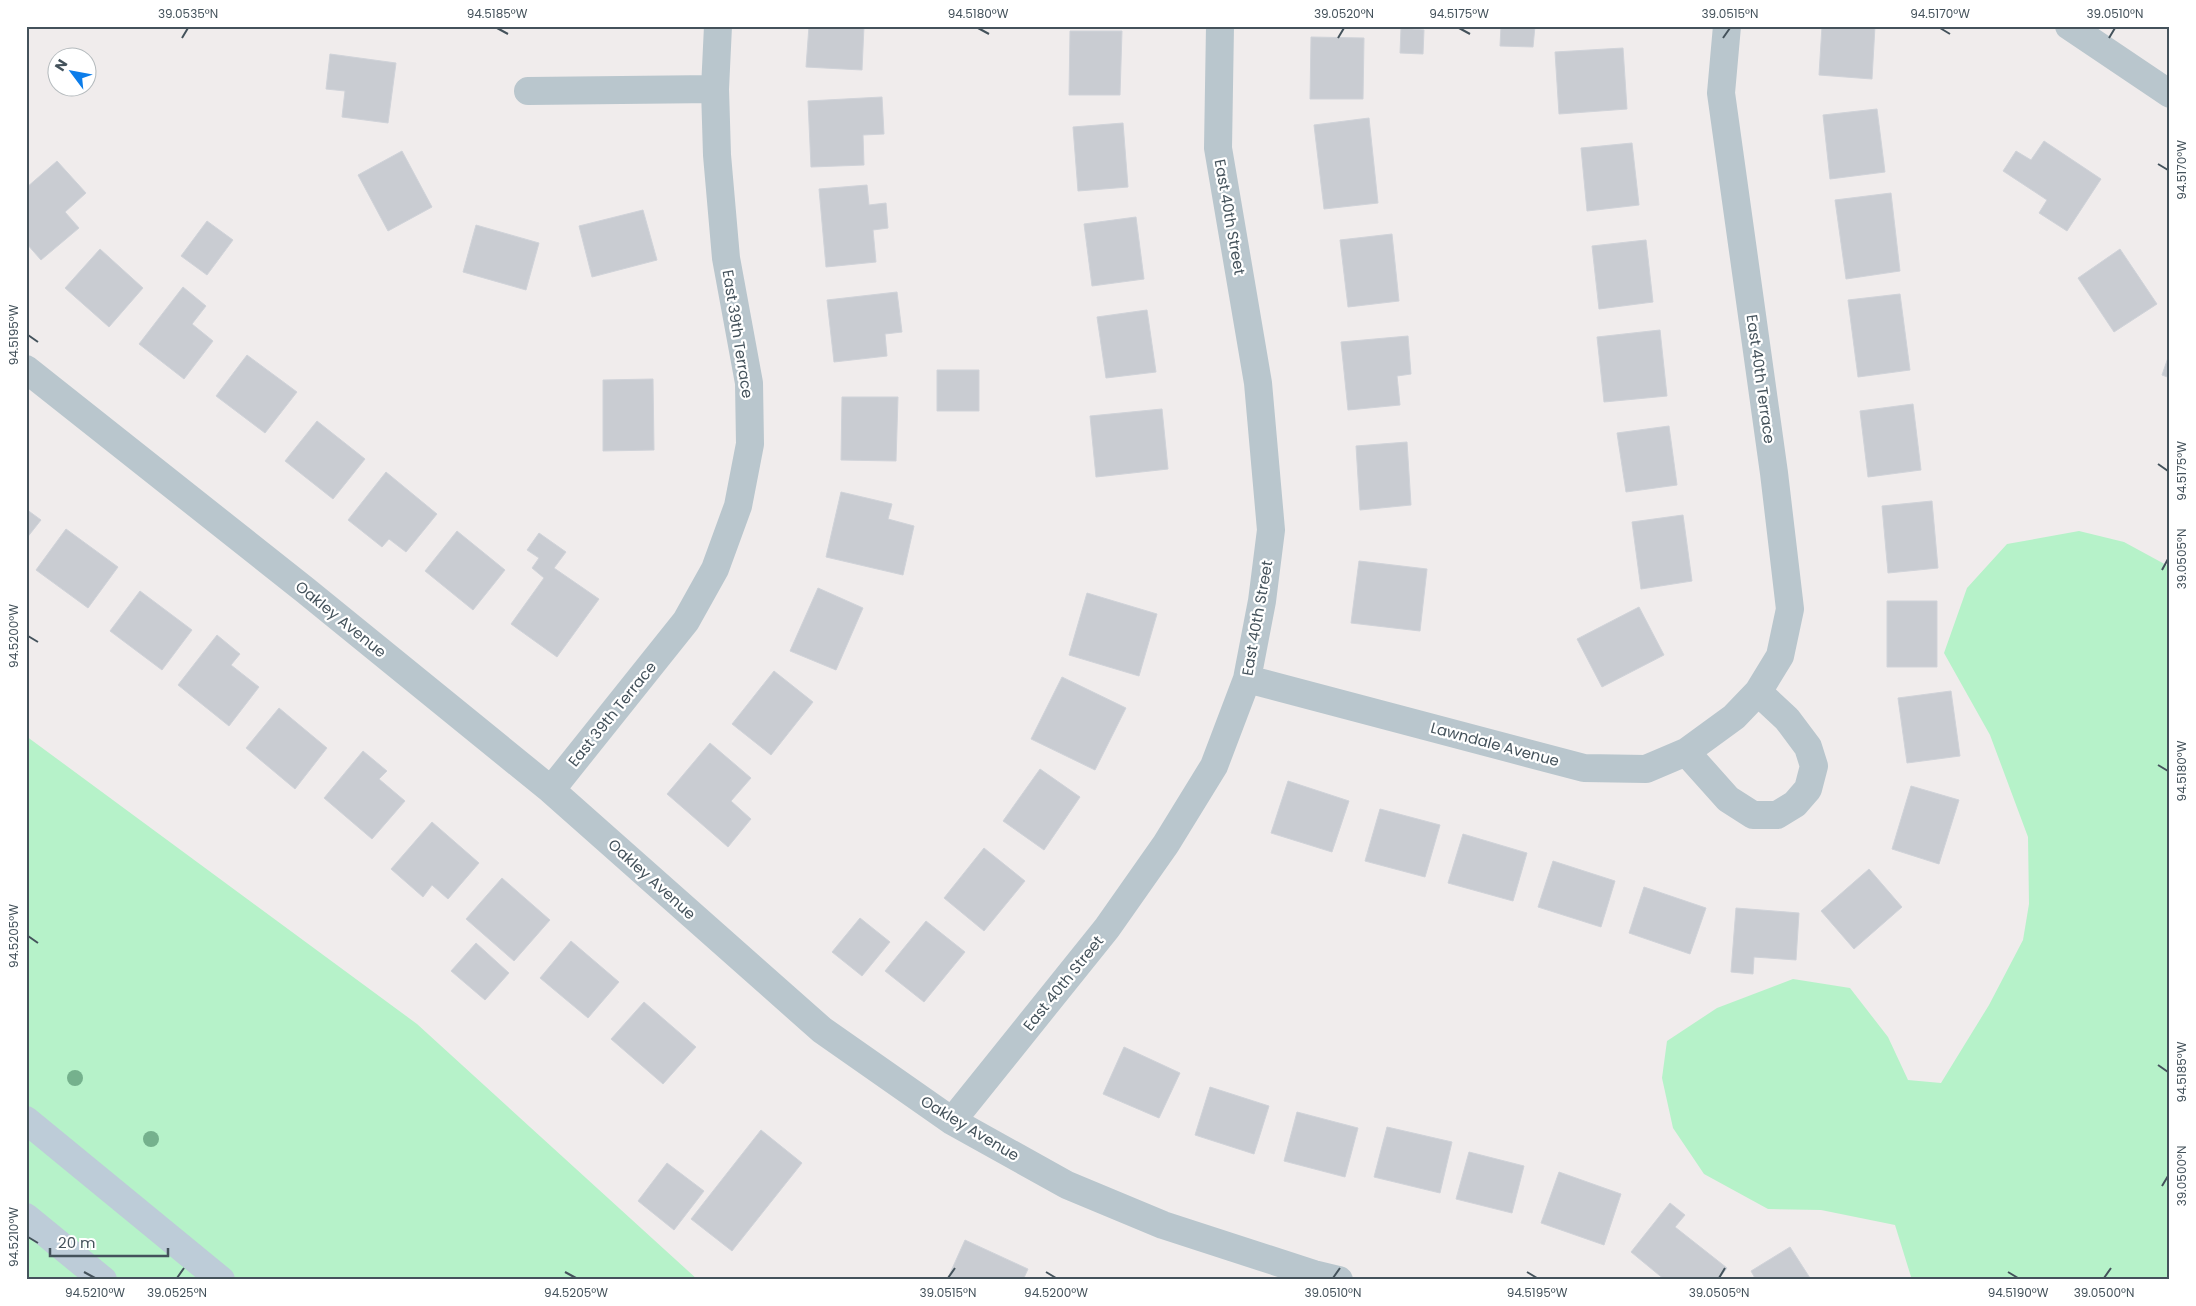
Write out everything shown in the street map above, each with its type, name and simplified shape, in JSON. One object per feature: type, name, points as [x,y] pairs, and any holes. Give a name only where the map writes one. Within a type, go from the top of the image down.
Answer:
[{"type":"main road","points":[[26,1120],[221,1280]]},
{"type":"main road","points":[[26,1217],[103,1280]]},
{"type":"street","name":"East 39th Terrace","points":[[551,790],[686,621],[715,569],[738,506],[750,444],[749,383],[726,258],[717,155],[715,89],[718,26]]},
{"type":"street","name":"East 40th Street","points":[[952,1121],[1107,928],[1166,844],[1214,766],[1247,679],[1262,601],[1271,530],[1258,383],[1218,148],[1220,26]]},
{"type":"street","name":"East 40th Terrace","points":[[1726,26],[1721,93],[1774,473],[1790,610],[1780,656],[1758,692],[1734,717]]},
{"type":"street","points":[[2069,26],[2170,94]]},
{"type":"street","points":[[528,91],[715,89]]},
{"type":"street","name":"Oakley Avenue","points":[[26,370],[305,590],[551,790],[822,1030],[952,1121],[1067,1185],[1162,1225],[1314,1274],[1339,1280]]},
{"type":"street","name":"Lawndale Avenue","points":[[1247,679],[1584,768],[1646,769],[1686,752],[1734,717]]},
{"type":"street","points":[[1686,752],[1728,799],[1753,815],[1777,814],[1795,804],[1808,789],[1814,766],[1808,747],[1787,718],[1758,692]]},
{"type":"green space","points":[[2079,531],[2124,542],[2170,567],[2170,1280],[1912,1280],[1895,1225],[1821,1210],[1768,1209],[1704,1174],[1673,1128],[1662,1078],[1667,1041],[1717,1008],[1793,979],[1850,988],[1888,1037],[1908,1080],[1941,1083],[1989,1005],[2023,940],[2029,904],[2028,837],[1990,735],[1944,653],[1967,588],[2007,544]]},
{"type":"green space","points":[[26,736],[417,1024],[698,1280],[26,1280]]},
{"type":"building","points":[[809,26],[864,26],[862,70],[806,67]]},
{"type":"building","points":[[1501,26],[1535,26],[1533,47],[1500,46]]},
{"type":"building","points":[[1822,26],[1875,26],[1872,79],[1819,75]]},
{"type":"building","points":[[1401,28],[1424,30],[1423,54],[1400,53]]},
{"type":"building","points":[[1070,31],[1122,31],[1120,95],[1069,95]]},
{"type":"building","points":[[1311,37],[1364,38],[1363,99],[1310,99]]},
{"type":"building","points":[[1623,48],[1627,109],[1559,114],[1555,52]]},
{"type":"building","points":[[330,54],[396,63],[388,123],[342,117],[345,91],[326,89]]},
{"type":"building","points":[[882,97],[884,134],[863,135],[864,165],[811,167],[808,101]]},
{"type":"building","points":[[1877,109],[1885,172],[1830,179],[1823,115]]},
{"type":"building","points":[[1369,118],[1378,203],[1324,209],[1314,125]]},
{"type":"building","points":[[1123,123],[1128,187],[1078,191],[1073,127]]},
{"type":"building","points":[[2044,141],[2101,179],[2067,231],[2039,213],[2047,200],[2003,171],[2016,151],[2031,160]]},
{"type":"building","points":[[1632,143],[1639,205],[1587,211],[1581,148]]},
{"type":"building","points":[[402,151],[432,207],[388,231],[358,175]]},
{"type":"building","points":[[57,161],[86,193],[65,212],[79,228],[41,260],[26,243],[26,188]]},
{"type":"building","points":[[867,185],[869,205],[886,203],[888,228],[873,230],[876,262],[826,267],[819,189]]},
{"type":"building","points":[[1891,193],[1900,271],[1846,279],[1835,200]]},
{"type":"building","points":[[643,210],[657,260],[592,277],[579,226]]},
{"type":"building","points":[[1136,217],[1144,279],[1092,286],[1084,224]]},
{"type":"building","points":[[207,221],[233,240],[207,275],[181,256]]},
{"type":"building","points":[[476,225],[539,243],[526,290],[463,272]]},
{"type":"building","points":[[1392,234],[1399,301],[1348,307],[1340,240]]},
{"type":"building","points":[[1646,240],[1653,302],[1599,309],[1592,246]]},
{"type":"building","points":[[100,249],[143,288],[109,327],[65,288]]},
{"type":"building","points":[[2120,249],[2157,304],[2114,332],[2078,278]]},
{"type":"building","points":[[183,287],[206,306],[192,324],[213,341],[184,379],[139,344]]},
{"type":"building","points":[[897,292],[902,332],[885,334],[887,356],[834,362],[827,300]]},
{"type":"building","points":[[1900,294],[1910,370],[1858,377],[1848,300]]},
{"type":"building","points":[[1147,310],[1156,372],[1106,378],[1097,317]]},
{"type":"building","points":[[1660,330],[1667,396],[1604,402],[1597,337]]},
{"type":"building","points":[[1408,336],[1411,374],[1397,376],[1400,405],[1348,410],[1341,342]]},
{"type":"building","points":[[2170,352],[2170,378],[2162,375]]},
{"type":"building","points":[[247,355],[297,392],[265,433],[216,396]]},
{"type":"building","points":[[937,370],[979,370],[979,411],[937,411]]},
{"type":"building","points":[[653,379],[654,450],[603,451],[603,380]]},
{"type":"building","points":[[842,397],[898,397],[896,461],[841,460]]},
{"type":"building","points":[[1913,404],[1921,470],[1868,477],[1860,411]]},
{"type":"building","points":[[1162,409],[1168,469],[1096,477],[1090,416]]},
{"type":"building","points":[[317,421],[365,459],[333,499],[285,461]]},
{"type":"building","points":[[1669,426],[1677,485],[1626,492],[1617,433]]},
{"type":"building","points":[[1407,442],[1411,505],[1360,510],[1356,446]]},
{"type":"building","points":[[386,472],[437,514],[406,552],[389,539],[382,547],[348,520]]},
{"type":"building","points":[[841,492],[892,504],[888,519],[914,526],[903,575],[826,557]]},
{"type":"building","points":[[1932,501],[1938,568],[1888,573],[1882,506]]},
{"type":"building","points":[[26,509],[41,520],[26,539]]},
{"type":"building","points":[[1683,515],[1692,581],[1641,589],[1632,522]]},
{"type":"building","points":[[66,529],[118,567],[88,608],[36,570]]},
{"type":"building","points":[[457,531],[505,570],[473,610],[425,571]]},
{"type":"building","points":[[539,533],[566,552],[554,568],[599,599],[557,657],[511,624],[544,578],[532,568],[539,558],[527,550]]},
{"type":"building","points":[[1359,561],[1427,569],[1420,631],[1351,623]]},
{"type":"building","points":[[818,588],[863,608],[836,670],[790,651]]},
{"type":"building","points":[[140,591],[192,630],[162,670],[110,631]]},
{"type":"building","points":[[1087,593],[1157,614],[1139,676],[1069,655]]},
{"type":"building","points":[[1887,601],[1937,601],[1937,667],[1887,667]]},
{"type":"building","points":[[1639,607],[1664,655],[1602,687],[1577,639]]},
{"type":"building","points":[[217,635],[240,654],[231,665],[259,687],[229,726],[178,685]]},
{"type":"building","points":[[774,671],[813,702],[771,755],[732,724]]},
{"type":"building","points":[[1062,677],[1126,708],[1095,770],[1031,739]]},
{"type":"building","points":[[1951,691],[1960,756],[1907,763],[1898,698]]},
{"type":"building","points":[[279,708],[327,748],[295,789],[246,748]]},
{"type":"building","points":[[710,743],[751,778],[731,801],[751,819],[728,847],[667,794]]},
{"type":"building","points":[[363,751],[387,771],[379,779],[405,801],[372,839],[324,798]]},
{"type":"building","points":[[1040,769],[1080,797],[1044,850],[1003,821]]},
{"type":"building","points":[[1288,781],[1349,801],[1332,852],[1271,833]]},
{"type":"building","points":[[1911,786],[1959,800],[1939,864],[1892,849]]},
{"type":"building","points":[[1380,809],[1440,825],[1425,877],[1365,861]]},
{"type":"building","points":[[432,822],[479,863],[448,899],[432,885],[423,897],[391,869]]},
{"type":"building","points":[[1463,834],[1527,853],[1513,901],[1448,883]]},
{"type":"building","points":[[984,848],[1025,881],[984,931],[944,898]]},
{"type":"building","points":[[1553,861],[1615,881],[1601,927],[1538,907]]},
{"type":"building","points":[[1869,869],[1902,907],[1854,949],[1821,911]]},
{"type":"building","points":[[502,878],[550,920],[514,961],[466,919]]},
{"type":"building","points":[[1644,887],[1706,908],[1690,954],[1629,933]]},
{"type":"building","points":[[1736,908],[1799,913],[1796,960],[1754,957],[1753,974],[1731,972]]},
{"type":"building","points":[[860,918],[890,942],[862,976],[832,952]]},
{"type":"building","points":[[926,921],[965,952],[924,1002],[885,971]]},
{"type":"building","points":[[571,941],[619,982],[588,1018],[540,978]]},
{"type":"building","points":[[476,943],[509,973],[485,1000],[451,971]]},
{"type":"building","points":[[644,1002],[696,1047],[663,1084],[611,1039]]},
{"type":"building","points":[[1124,1047],[1180,1073],[1159,1118],[1103,1094]]},
{"type":"building","points":[[1210,1087],[1269,1106],[1254,1154],[1195,1135]]},
{"type":"building","points":[[1297,1112],[1358,1128],[1345,1177],[1284,1161]]},
{"type":"building","points":[[1387,1127],[1452,1142],[1440,1193],[1374,1177]]},
{"type":"building","points":[[761,1130],[802,1163],[732,1251],[691,1219]]},
{"type":"building","points":[[1469,1152],[1524,1166],[1512,1213],[1456,1199]]},
{"type":"building","points":[[667,1163],[704,1191],[674,1230],[638,1201]]},
{"type":"building","points":[[1559,1172],[1621,1194],[1604,1245],[1541,1223]]},
{"type":"building","points":[[1670,1203],[1685,1215],[1675,1227],[1727,1268],[1718,1280],[1665,1280],[1631,1252]]},
{"type":"building","points":[[965,1240],[1028,1269],[1023,1280],[947,1280]]},
{"type":"building","points":[[1790,1247],[1810,1278],[1756,1280],[1751,1271]]}]
